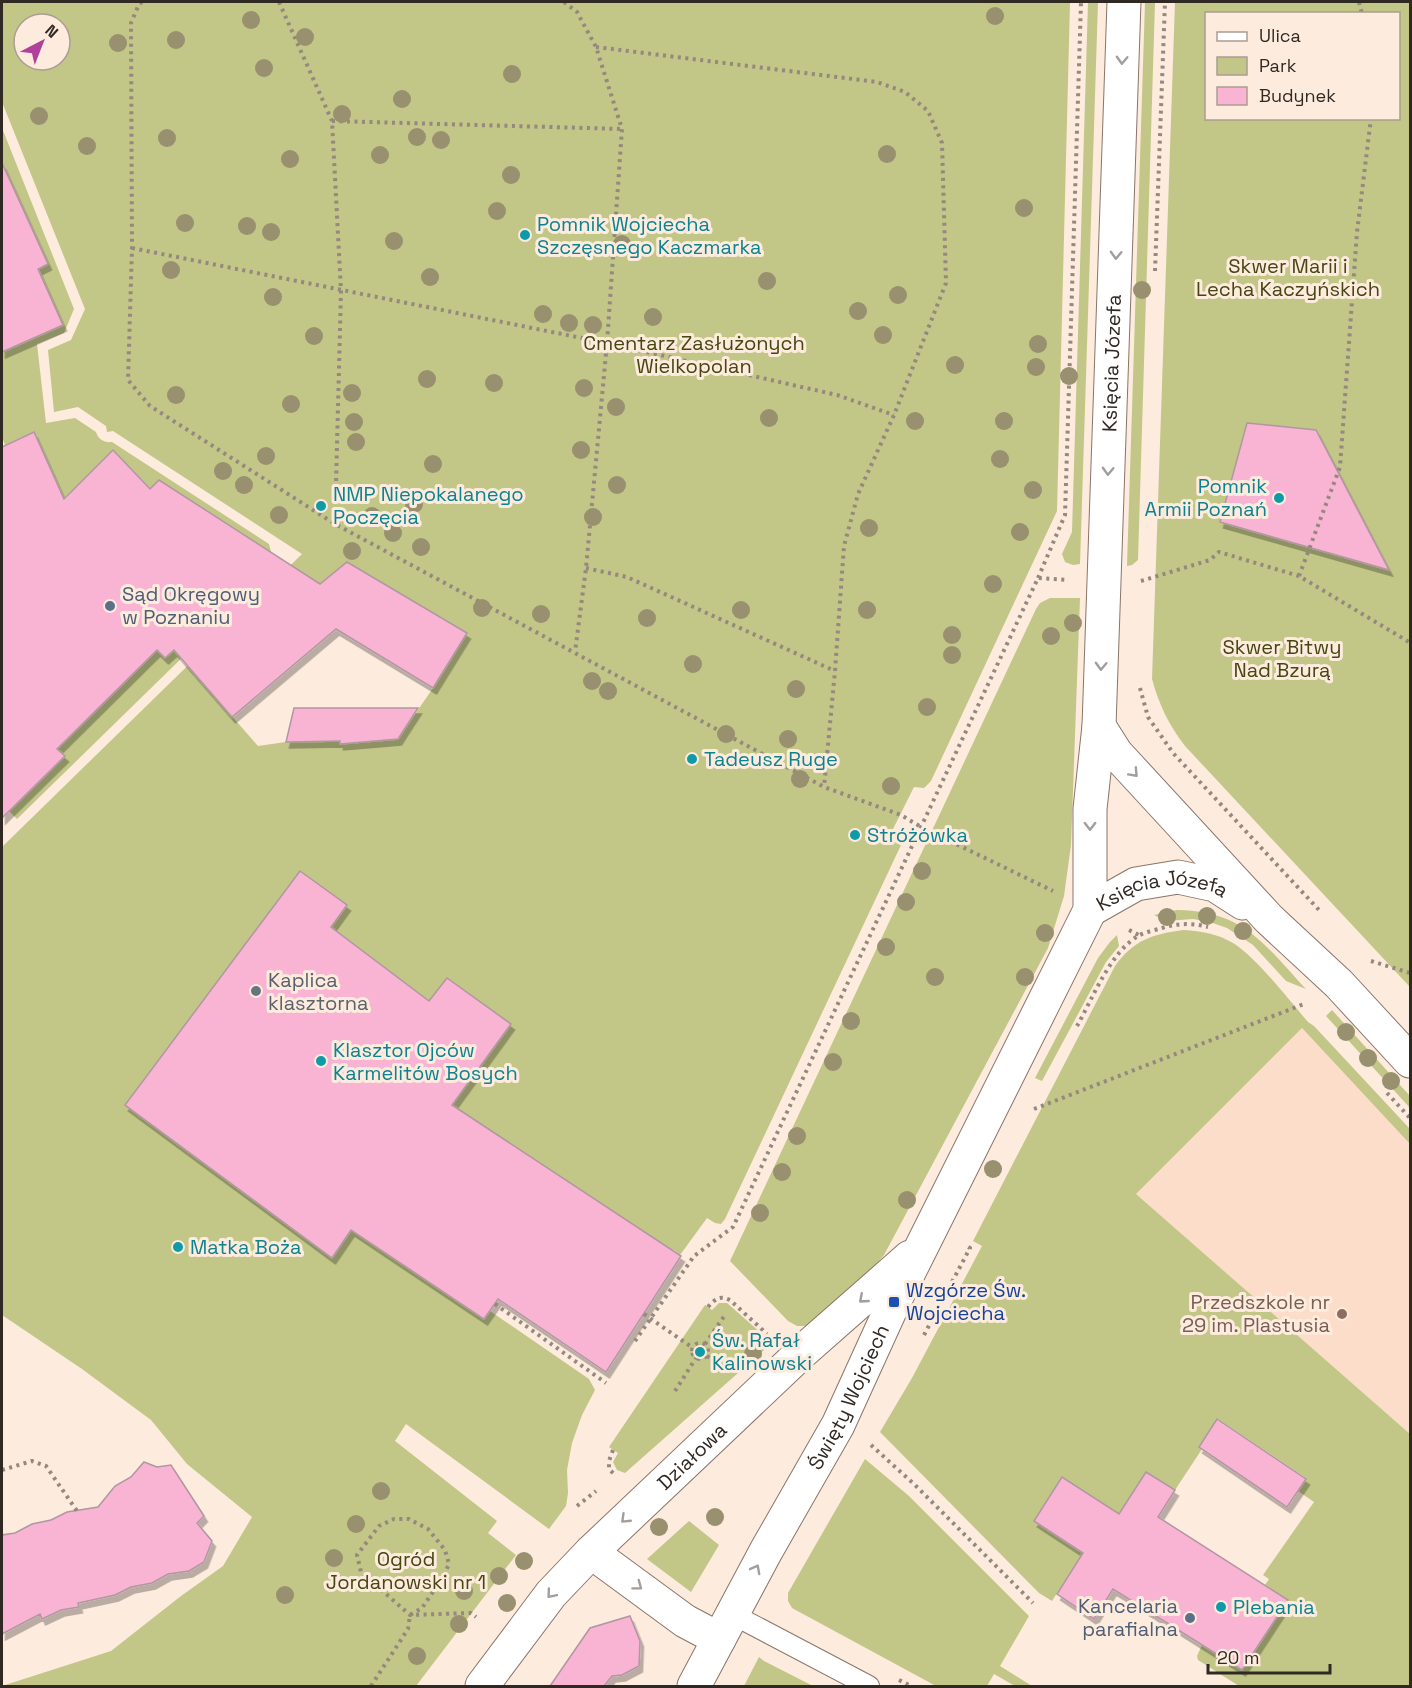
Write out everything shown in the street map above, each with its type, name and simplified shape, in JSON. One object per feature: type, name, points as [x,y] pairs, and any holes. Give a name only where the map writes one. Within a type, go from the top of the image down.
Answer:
[{"type":"street","name":"Księcia Józefa","points":[[1124,2],[1099,726],[1090,809],[1090,910],[1136,884],[1178,877],[1215,885],[1269,919]]},
{"type":"street","name":"Księcia Józefa","points":[[1099,726],[1116,753],[1269,919],[1339,984],[1410,1061]]},
{"type":"street","name":"Święty Wojciech","points":[[694,1686],[725,1626],[838,1425],[922,1246],[1090,910]]},
{"type":"street","name":"Działowa","points":[[482,1686],[550,1594],[591,1551],[802,1352],[922,1246]]},
{"type":"street","points":[[591,1551],[685,1621],[725,1626]]},
{"type":"lane","points":[[725,1626],[869,1686]]},
{"type":"path","points":[[142,2],[131,23],[132,248],[128,380],[150,406],[335,524],[824,786],[901,815],[1090,910]]},
{"type":"path","points":[[279,2],[332,121],[340,291],[335,524]]},
{"type":"path","points":[[564,2],[577,12],[596,47],[622,129],[607,344],[586,568],[575,652]]},
{"type":"path","points":[[635,1341],[694,1256],[733,1227],[1038,578],[1065,515],[1082,2]]},
{"type":"path","points":[[596,47],[877,82],[904,92],[928,111],[942,143],[945,283],[894,415],[858,494],[844,546],[824,786]]},
{"type":"path","points":[[1299,576],[1341,467],[1357,232],[1371,120]]},
{"type":"path","points":[[332,121],[622,129]]},
{"type":"path","points":[[132,248],[607,344],[837,395],[894,415]]},
{"type":"path","points":[[1038,578],[1144,581],[1210,560],[1219,552],[1299,576],[1410,642]]},
{"type":"path","points":[[586,568],[627,577],[835,671]]},
{"type":"path","points":[[1143,592],[1144,581]]},
{"type":"path","points":[[1138,681],[1148,717],[1173,753],[1323,915]]},
{"type":"path","points":[[1077,1026],[1111,964],[1122,949],[1139,935],[1168,926],[1187,924],[1213,929]]},
{"type":"path","points":[[1365,959],[1373,967]]},
{"type":"path","points":[[1038,1099],[1032,1110],[1305,1004],[1339,984]]},
{"type":"path","points":[[1296,996],[1305,1004]]},
{"type":"path","points":[[921,1340],[970,1248],[960,1242]]},
{"type":"path","points":[[495,1304],[606,1383]]},
{"type":"path","points":[[644,1314],[693,1348]]},
{"type":"path","points":[[705,1344],[725,1315]]},
{"type":"path","points":[[705,1344],[696,1344],[692,1352],[696,1358],[702,1359],[707,1356]]},
{"type":"path","points":[[705,1344],[707,1356]]},
{"type":"path","points":[[707,1356],[736,1374]]},
{"type":"path","points":[[675,1391],[696,1358]]},
{"type":"path","points":[[873,1446],[1033,1603]]},
{"type":"path","points":[[2,1470],[32,1461],[46,1466],[77,1511]]},
{"type":"path","points":[[410,1615],[422,1608],[449,1564],[445,1550],[428,1529],[409,1519],[394,1520],[379,1526],[357,1555],[361,1572],[410,1615],[471,1614],[476,1617]]},
{"type":"path","points":[[371,1686],[408,1629],[410,1615]]},
{"type":"path","points":[[891,1675],[911,1686]]},
{"type":"shaded area","name":"Przedszkole nr 29 im. Plastusia","points":[[1302,1028],[1410,1144],[1410,1434],[1136,1194]]},
{"type":"green space","points":[[2,2],[1070,2],[1057,511],[931,781],[924,788],[914,787],[888,839],[901,845],[725,1219],[721,1224],[707,1218],[680,1255],[674,1250],[352,1230],[484,1319],[490,1311],[589,1379],[595,1390],[582,1415],[572,1443],[567,1470],[566,1506],[549,1529],[406,1424],[395,1441],[497,1521],[488,1533],[516,1555],[416,1686],[2,1686],[111,1651],[223,1566],[252,1517],[187,1464],[151,1420],[82,1369],[2,1315],[2,847],[302,554],[113,431],[107,432],[106,426],[78,407],[54,412],[48,350],[71,340],[85,309],[2,102]],"holes":[[[347,562],[467,633],[398,739],[341,744],[340,741],[286,742],[258,746],[202,682]]]},
{"type":"green space","points":[[1088,2],[1098,2],[1080,564],[1073,565],[1065,562],[1062,554],[1072,532]]},
{"type":"green space","points":[[1145,2],[1155,2],[1138,560],[1127,566]]},
{"type":"green space","points":[[1175,2],[1410,2],[1410,987],[1185,746],[1165,714],[1152,679]]},
{"type":"green space","points":[[2,128],[74,309],[64,333],[37,344],[46,423],[75,418],[96,432],[102,440],[112,442],[269,544],[272,554],[171,510],[113,451],[62,500],[33,432],[5,445],[2,437],[2,352],[63,325],[38,269],[47,264],[12,212],[2,188]]},
{"type":"green space","points":[[272,554],[275,567],[17,819],[9,811],[65,756],[57,749],[157,650],[165,658]]},
{"type":"green space","points":[[1050,598],[1080,598],[1071,845],[1064,896],[1048,948],[884,1255],[852,1293],[807,1326],[797,1326],[788,1321],[730,1261],[1036,609],[1040,603]]},
{"type":"green space","points":[[1177,910],[1220,916],[1251,933],[1306,989],[1286,981],[1253,945],[1227,928],[1193,919],[1166,921],[1154,915]]},
{"type":"green space","points":[[1184,930],[1215,935],[1242,950],[1410,1129],[1410,1144],[1302,1028],[1136,1194],[1410,1434],[1410,1686],[1239,1686],[1198,1660],[1197,1656],[1202,1645],[1242,1670],[1288,1600],[1265,1585],[1269,1579],[1263,1575],[1314,1502],[1298,1491],[1306,1478],[1218,1419],[1199,1447],[1202,1449],[1175,1490],[1146,1472],[1119,1514],[1062,1477],[1034,1521],[1083,1553],[1052,1601],[1039,1593],[880,1432],[912,1378],[982,1246],[973,1241],[1115,966],[1137,944],[1153,936]]},
{"type":"green space","points":[[1117,935],[1119,946],[1106,962],[1042,1081],[1035,1078],[1098,958]]},
{"type":"green space","points":[[1332,1010],[1410,1096],[1410,1108],[1326,1016]]},
{"type":"green space","points":[[719,1303],[727,1303],[761,1333],[766,1341],[764,1350],[625,1473],[617,1470],[613,1462],[618,1453],[609,1447],[705,1305],[712,1310]]},
{"type":"green space","points":[[865,1459],[909,1496],[1029,1616],[1000,1666],[1032,1686],[1015,1686],[994,1674],[987,1686],[936,1686],[792,1608],[788,1601],[788,1593]]},
{"type":"green space","points":[[689,1521],[719,1545],[691,1592],[647,1559]]},
{"type":"green space","points":[[759,1657],[764,1661],[813,1686],[744,1686]]},
{"type":"building","points":[[2,163],[48,264],[38,269],[63,325],[2,352]]},
{"type":"building","points":[[1247,423],[1316,430],[1389,570],[1220,522]]},
{"type":"building","name":"Sąd Okręgowy w Poznaniu","points":[[34,432],[64,499],[113,450],[150,489],[159,480],[320,584],[347,562],[467,633],[433,688],[336,629],[232,717],[174,650],[165,658],[157,650],[57,749],[65,756],[2,818],[2,447]]},
{"type":"building","points":[[294,708],[418,708],[398,739],[340,744],[340,741],[286,742]]},
{"type":"building","name":"Klasztor Ojców Karmelitów Bosych","points":[[300,871],[347,905],[331,927],[429,1001],[447,978],[511,1024],[452,1105],[681,1256],[606,1372],[498,1299],[484,1319],[351,1230],[332,1258],[125,1105]]},
{"type":"building","points":[[1217,1419],[1306,1479],[1287,1507],[1199,1447]]},
{"type":"building","points":[[144,1462],[157,1467],[171,1465],[204,1516],[197,1523],[212,1541],[204,1562],[189,1571],[168,1574],[152,1583],[131,1587],[115,1595],[78,1603],[79,1607],[61,1610],[42,1619],[40,1614],[2,1634],[2,1535],[15,1533],[32,1524],[51,1520],[67,1512],[98,1507],[115,1486],[131,1477]]},
{"type":"building","points":[[1146,1472],[1175,1490],[1158,1517],[1288,1600],[1242,1670],[1113,1589],[1094,1619],[1057,1594],[1083,1553],[1034,1521],[1062,1477],[1119,1514]]},
{"type":"building","points":[[630,1616],[640,1641],[639,1666],[622,1675],[612,1676],[604,1686],[550,1686],[590,1628]]},
{"type":"place","name":"Pomnik Wojciecha Szczęsnego Kaczmarka","points":[[525,235]]},
{"type":"place","name":"Pomnik Armii Poznań","points":[[1279,498]]},
{"type":"place","name":"NMP Niepokalanego Poczęcia","points":[[321,506]]},
{"type":"place","name":"Sąd Okręgowy w Poznaniu","points":[[110,606]]},
{"type":"place","name":"Tadeusz Ruge","points":[[692,759]]},
{"type":"place","name":"Stróżówka","points":[[855,835]]},
{"type":"place","name":"Kaplica klasztorna","points":[[256,991]]},
{"type":"place","name":"Klasztor Ojców Karmelitów Bosych","points":[[321,1061]]},
{"type":"place","name":"Matka Boża","points":[[178,1247]]},
{"type":"place","name":"Wzgórze Św. Wojciecha","points":[[894,1302]]},
{"type":"place","name":"Przedszkole nr 29 im. Plastusia","points":[[1342,1314]]},
{"type":"place","name":"Św. Rafał Kalinowski","points":[[700,1352]]},
{"type":"place","name":"Plebania","points":[[1221,1607]]},
{"type":"place","name":"Kancelaria parafialna","points":[[1190,1618]]},
{"type":"park label","name":"Skwer Marii i Lecha Kaczyńskich","points":[[1288,278]]},
{"type":"park label","name":"Cmentarz Zasłużonych Wielkopolan","points":[[694,354]]},
{"type":"park label","name":"Skwer Bitwy Nad Bzurą","points":[[1282,658]]},
{"type":"park label","name":"Ogród Jordanowski nr 1","points":[[406,1570]]}]
